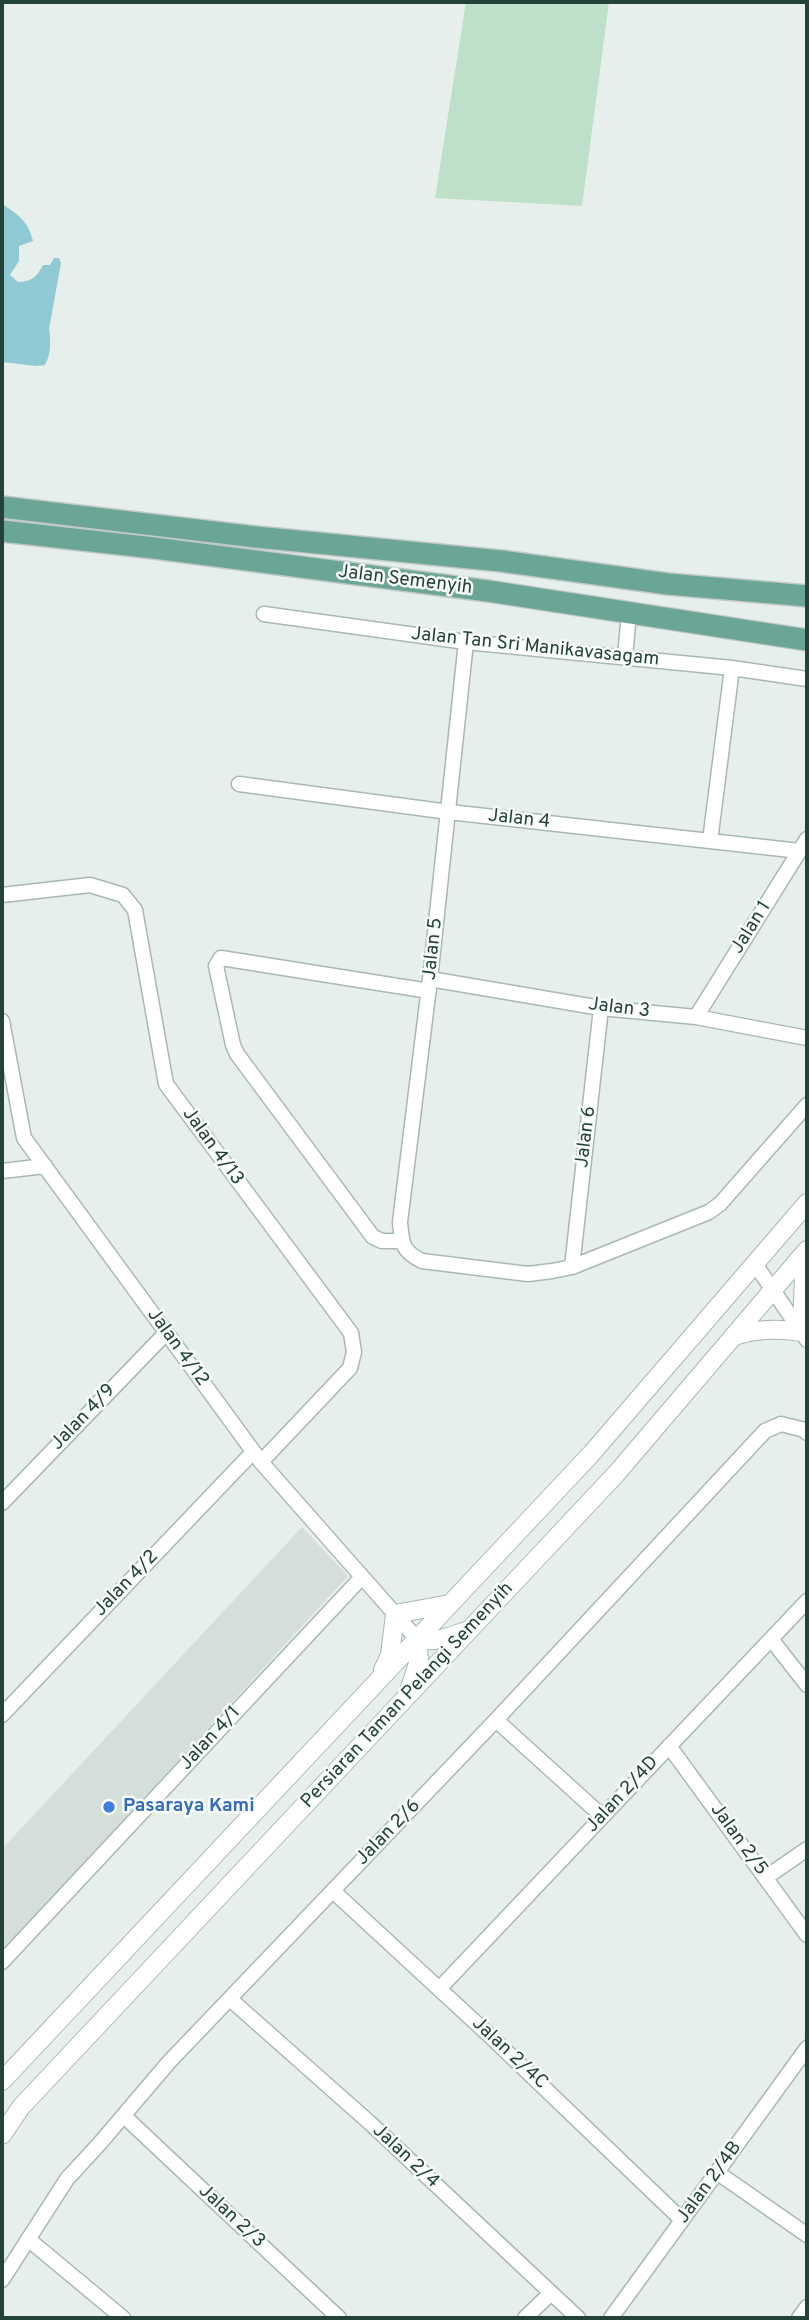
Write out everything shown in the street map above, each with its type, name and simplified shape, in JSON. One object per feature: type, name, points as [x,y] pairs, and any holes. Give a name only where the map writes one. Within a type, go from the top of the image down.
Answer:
[{"type":"main road","name":"Jalan Semenyih","points":[[2,507],[256,537],[501,561],[668,584],[807,596]]},
{"type":"main road","name":"Jalan Semenyih","points":[[2,531],[488,591],[807,640]]},
{"type":"street","points":[[625,657],[629,613]]},
{"type":"street","name":"Jalan Tan Sri Manikavasagam","points":[[264,614],[466,642],[732,668],[807,679]]},
{"type":"street","name":"Jalan 5","points":[[405,1247],[400,1223],[430,985],[466,642]]},
{"type":"street","points":[[710,841],[732,668]]},
{"type":"street","name":"Jalan 4","points":[[239,784],[449,812],[710,841],[804,845]]},
{"type":"street","name":"Jalan 1","points":[[696,1017],[804,845]]},
{"type":"street","name":"Jalan 4/13","points":[[2,895],[90,885],[123,895],[135,910],[166,1084],[351,1333],[354,1352],[351,1368],[257,1457]]},
{"type":"street","name":"Jalan 3","points":[[405,1247],[373,1237],[237,1054],[217,974],[216,966],[221,958],[601,1008],[696,1017],[807,1038]]},
{"type":"street","name":"Jalan 6","points":[[572,1267],[601,1008]]},
{"type":"street","name":"Jalan 4/12","points":[[2,1021],[3,1038],[24,1138],[257,1457],[417,1639]]},
{"type":"street","points":[[405,1247],[422,1261],[528,1274],[572,1267],[715,1209],[807,1105]]},
{"type":"street","points":[[2,1171],[45,1166]]},
{"type":"street","name":"Persiaran Taman Pelangi Semenyih","points":[[2,2081],[592,1452],[807,1203]]},
{"type":"street","name":"Persiaran Taman Pelangi Semenyih","points":[[2,2135],[21,2107],[616,1474],[807,1250]]},
{"type":"street","points":[[804,1336],[804,1276],[807,1259]]},
{"type":"street","points":[[755,1264],[804,1336]]},
{"type":"street","points":[[734,1335],[756,1329],[780,1328],[804,1336]]},
{"type":"street","name":"Jalan 4/9","points":[[2,1503],[166,1333]]},
{"type":"street","name":"Jalan 2/6","points":[[2,2280],[67,2179],[169,2062],[496,1720],[765,1431],[781,1424],[806,1431]]},
{"type":"street","name":"Jalan 4/2","points":[[2,1715],[257,1457]]},
{"type":"street","name":"Jalan 4/1","points":[[2,1962],[362,1577]]},
{"type":"street","name":"Jalan 2/4D","points":[[439,1989],[807,1601]]},
{"type":"street","points":[[379,1680],[390,1655],[395,1614],[450,1604]]},
{"type":"street","points":[[406,1697],[419,1660],[417,1639],[428,1642],[469,1630]]},
{"type":"street","points":[[771,1639],[807,1685]]},
{"type":"street","points":[[496,1720],[603,1816]]},
{"type":"street","name":"Jalan 2/5","points":[[669,1746],[807,1935]]},
{"type":"street","points":[[765,1878],[807,1849]]},
{"type":"street","name":"Jalan 2/4C","points":[[333,1891],[613,2152],[682,2220]]},
{"type":"street","name":"Jalan 2/4","points":[[230,1999],[370,2123],[578,2318]]},
{"type":"street","name":"Jalan 2/4B","points":[[611,2318],[807,2048]]},
{"type":"street","name":"Jalan 2/3","points":[[124,2116],[339,2318]]},
{"type":"street","points":[[718,2173],[807,2235]]},
{"type":"street","points":[[28,2239],[123,2318]]},
{"type":"street","points":[[525,2318],[551,2293]]},
{"type":"street","points":[[799,2318],[807,2307]]},
{"type":"shaded area","points":[[302,1527],[348,1576],[2,1952],[2,1849]]},
{"type":"green space","points":[[466,2],[609,2],[582,206],[435,198]]},
{"type":"water","points":[[2,204],[22,219],[33,241],[19,246],[19,261],[10,275],[18,282],[27,281],[36,276],[43,265],[50,265],[54,258],[59,258],[61,263],[45,365],[2,362]]},
{"type":"place","name":"Pasaraya Kami","points":[[109,1807]]}]
